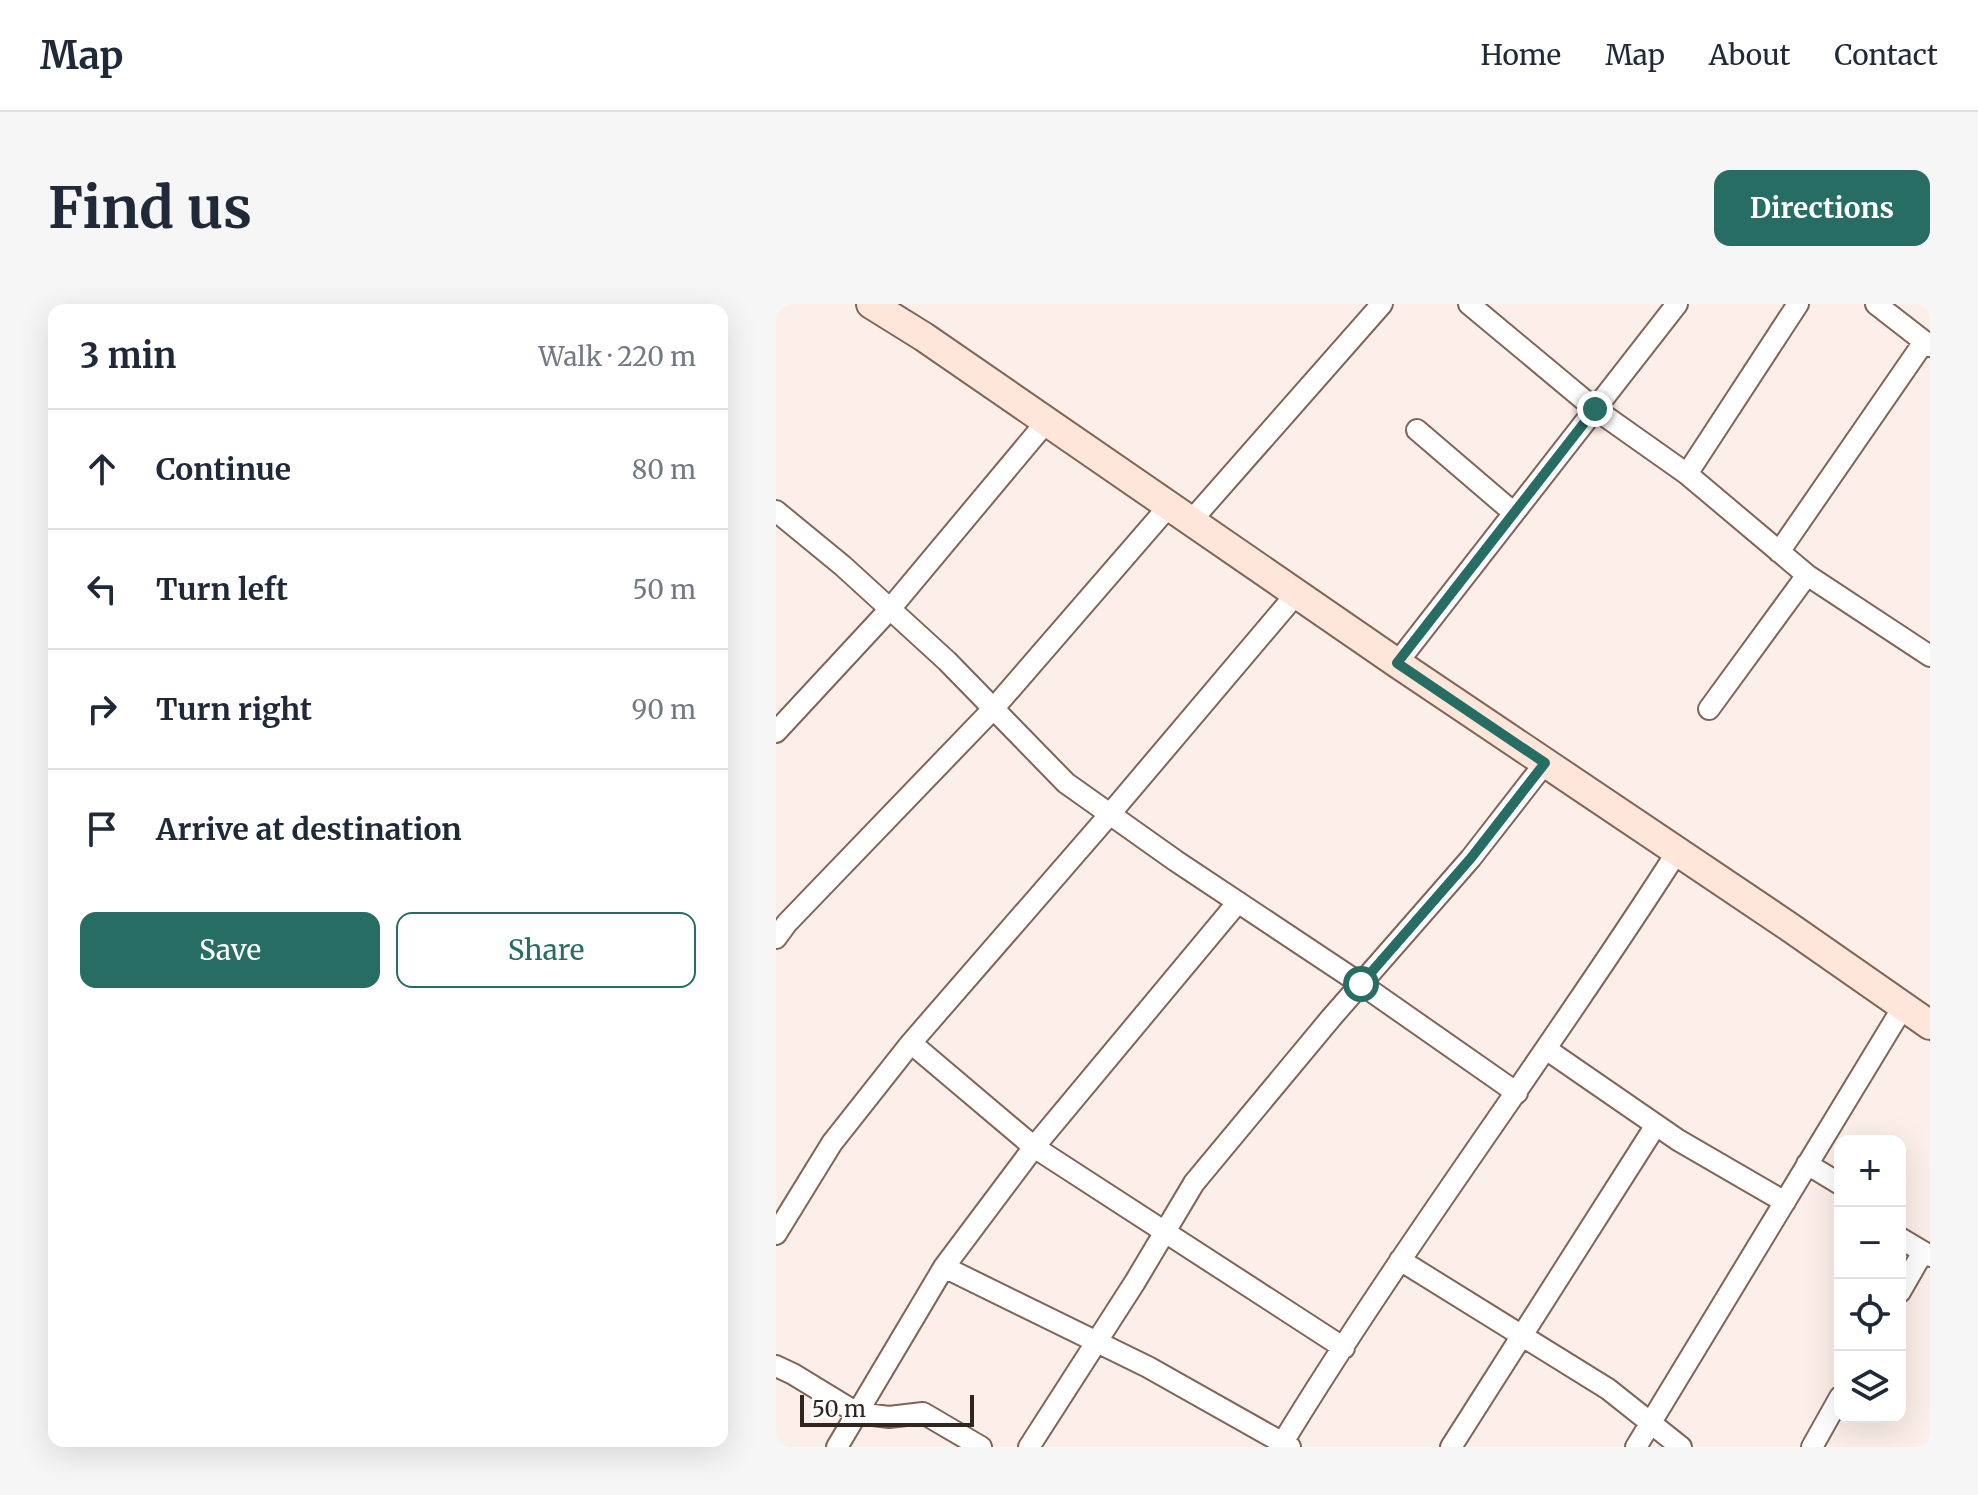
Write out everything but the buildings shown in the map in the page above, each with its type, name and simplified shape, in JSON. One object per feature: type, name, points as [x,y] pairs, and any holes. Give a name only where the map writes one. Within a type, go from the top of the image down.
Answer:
[{"type":"street","points":[[871,304],[924,337],[1930,1025]]},
{"type":"street","points":[[780,925],[994,708],[1382,304]]},
{"type":"street","points":[[1469,304],[1595,409],[1687,474],[1807,575],[1930,656]]},
{"type":"street","points":[[1687,474],[1798,304]]},
{"type":"street","points":[[1779,552],[1927,344],[1876,304]]},
{"type":"street","points":[[1397,663],[1674,305]]},
{"type":"street","points":[[776,732],[890,609],[1047,421]]},
{"type":"street","points":[[1417,430],[1514,513]]},
{"type":"street","points":[[776,511],[843,566],[947,661],[1066,783],[1517,1093]]},
{"type":"street","points":[[1709,709],[1807,575]]},
{"type":"street","points":[[776,1234],[832,1143],[911,1043],[1297,593]]},
{"type":"street","points":[[1029,1447],[1194,1183],[1471,858],[1545,763]]},
{"type":"street","points":[[944,1267],[1148,1367],[1284,1446],[1400,1260],[1517,1093],[1677,852]]},
{"type":"street","points":[[837,1447],[944,1267],[1034,1147],[1238,902]]},
{"type":"street","points":[[1636,1447],[1903,1007]]},
{"type":"street","points":[[911,1043],[1034,1147],[1344,1348]]},
{"type":"street","points":[[1546,1049],[1678,1140],[1785,1202]]},
{"type":"street","points":[[1451,1447],[1656,1125]]},
{"type":"street","points":[[1807,1164],[1834,1180]]},
{"type":"street","points":[[1906,1242],[1927,1254],[1906,1284]]},
{"type":"street","points":[[1400,1260],[1608,1389],[1681,1447]]},
{"type":"street","points":[[776,1366],[857,1413],[889,1417],[923,1413],[981,1447]]},
{"type":"street","points":[[1812,1447],[1834,1408]]},
{"type":"route","points":[[1361,984],[1471,858],[1545,763],[1397,663],[1595,409]]}]
